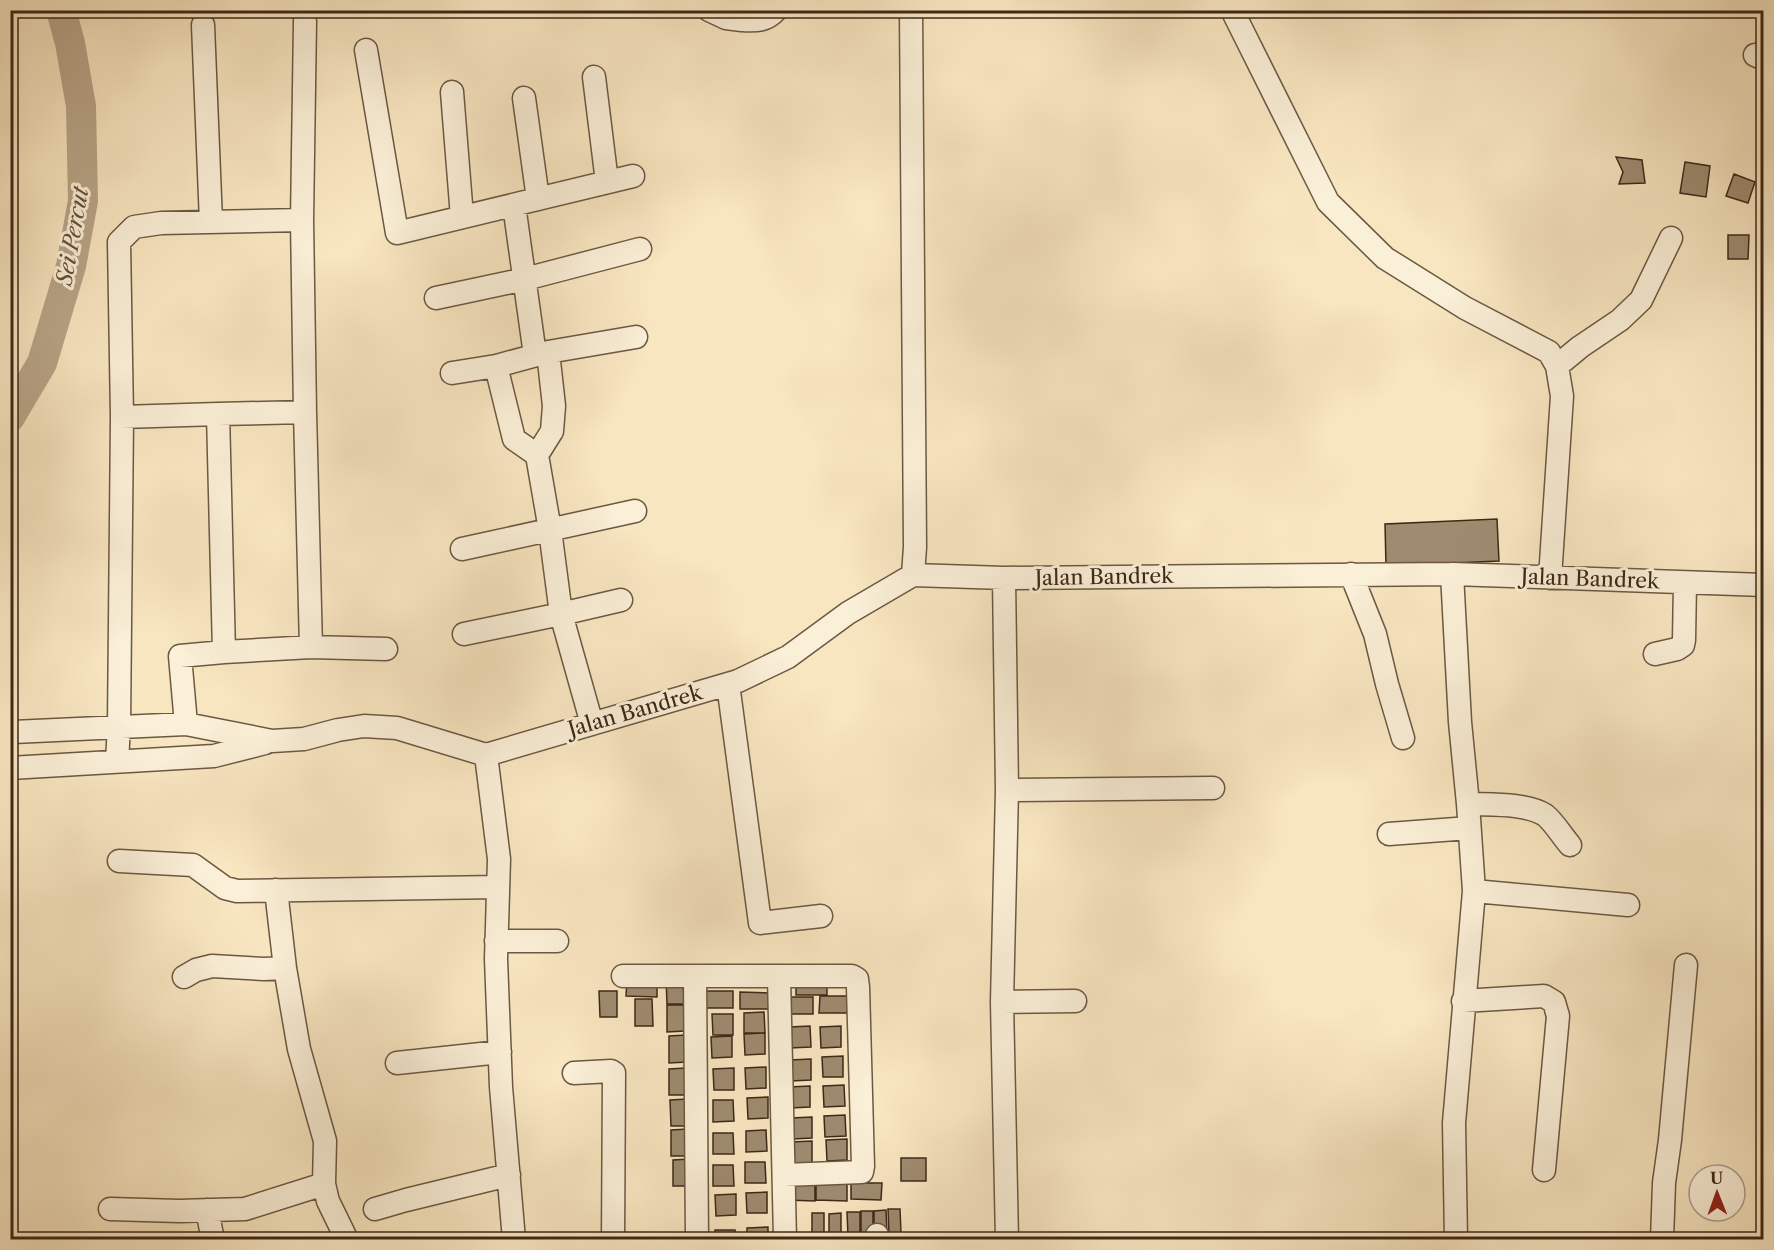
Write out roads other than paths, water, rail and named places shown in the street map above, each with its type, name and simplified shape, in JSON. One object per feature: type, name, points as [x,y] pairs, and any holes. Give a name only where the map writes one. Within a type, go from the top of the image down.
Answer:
[{"type":"street","points":[[709,10],[726,18],[741,15],[752,21],[769,18],[776,10]]},
{"type":"street","points":[[911,10],[915,547],[913,574]]},
{"type":"street","points":[[1232,10],[1328,202],[1385,258],[1465,308],[1549,352],[1557,366],[1562,396],[1550,578]]},
{"type":"street","points":[[305,21],[302,220],[311,647]]},
{"type":"street","points":[[203,25],[211,222]]},
{"type":"street","points":[[366,50],[397,233],[633,176]]},
{"type":"street","points":[[594,77],[607,182]]},
{"type":"street","points":[[452,92],[462,217]]},
{"type":"street","points":[[524,98],[538,199]]},
{"type":"street","points":[[514,205],[525,279],[554,406],[553,425],[537,454],[561,614],[592,724]]},
{"type":"street","points":[[117,762],[122,417],[119,242],[134,227],[161,223],[302,220]]},
{"type":"street","points":[[1557,366],[1620,320],[1641,300],[1671,238]]},
{"type":"street","points":[[436,298],[525,279],[640,249]]},
{"type":"street","points":[[452,373],[496,366],[542,353],[636,337]]},
{"type":"street","points":[[496,366],[514,439],[537,454]]},
{"type":"street","points":[[122,417],[305,412]]},
{"type":"street","points":[[218,414],[224,652]]},
{"type":"street","points":[[462,549],[635,511]]},
{"type":"street","points":[[1452,573],[1460,722],[1474,891],[1454,1123],[1456,1239]]},
{"type":"street","name":"Jalan Bandrek","points":[[486,755],[738,681],[788,657],[848,613],[913,574],[1004,578],[1452,573],[1764,585]]},
{"type":"street","points":[[1351,574],[1375,634],[1403,738]]},
{"type":"street","points":[[1004,578],[1007,790],[1002,1002],[1007,1239]]},
{"type":"street","points":[[1654,654],[1677,649],[1683,645],[1685,583]]},
{"type":"street","points":[[464,634],[621,600]]},
{"type":"street","points":[[186,723],[180,656],[311,647],[386,649]]},
{"type":"street","points":[[728,684],[760,923],[821,916]]},
{"type":"street","points":[[11,733],[186,723],[272,741]]},
{"type":"street","points":[[10,768],[214,756],[272,741],[303,739],[364,726],[397,729],[486,755],[499,860],[496,941],[501,1087],[514,1239]]},
{"type":"street","points":[[1007,790],[1213,788]]},
{"type":"street","points":[[1468,804],[1527,808],[1538,812],[1547,816],[1570,845]]},
{"type":"street","points":[[1389,834],[1469,828]]},
{"type":"street","points":[[119,861],[193,865],[225,888],[237,891],[498,887]]},
{"type":"street","points":[[276,890],[285,968],[299,1049],[326,1141],[324,1184],[328,1201],[346,1239]]},
{"type":"street","points":[[1474,891],[1628,905]]},
{"type":"street","points":[[496,941],[557,941]]},
{"type":"street","points":[[1662,1239],[1664,1183],[1686,965]]},
{"type":"street","points":[[184,977],[196,970],[212,966],[285,968]]},
{"type":"street","points":[[623,976],[852,976],[857,980],[862,1172],[784,1175]]},
{"type":"street","points":[[695,976],[697,1239]]},
{"type":"street","points":[[779,976],[785,1239]]},
{"type":"street","points":[[1463,1001],[1544,996],[1554,1002],[1558,1016],[1544,1170]]},
{"type":"street","points":[[1002,1002],[1075,1001]]},
{"type":"street","points":[[397,1064],[500,1052]]},
{"type":"street","points":[[574,1073],[611,1071],[615,1074],[613,1239]]},
{"type":"street","points":[[375,1209],[510,1175]]},
{"type":"street","points":[[110,1209],[225,1211],[245,1209],[324,1184]]},
{"type":"street","points":[[207,1210],[213,1239]]},
{"type":"waterway","name":"Sei Percut","points":[[10,417],[42,363],[71,266],[83,201],[81,106],[70,43],[61,10]]}]
